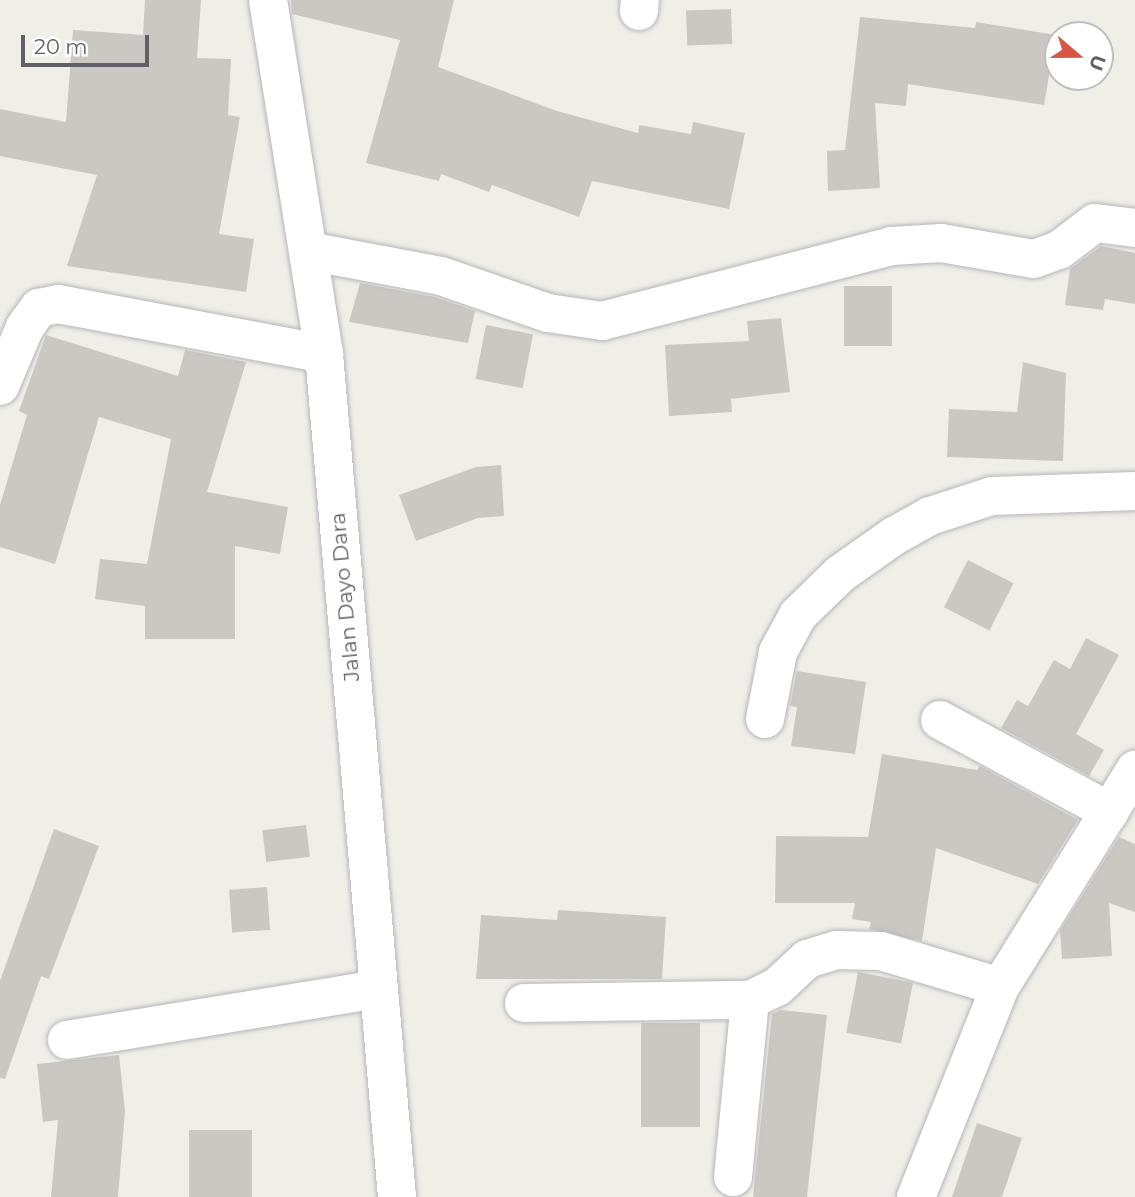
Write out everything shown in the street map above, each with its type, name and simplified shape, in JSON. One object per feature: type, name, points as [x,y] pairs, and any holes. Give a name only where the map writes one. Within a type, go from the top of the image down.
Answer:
[{"type":"street","name":"Jalan Dayo Dara","points":[[268,0],[324,354],[397,1197]]},
{"type":"street","points":[[308,251],[441,276],[548,313],[602,321],[891,246],[941,243],[1034,259],[1059,250],[1095,223],[1135,228]]},
{"type":"street","points":[[0,386],[24,327],[39,308],[58,304],[324,354]]},
{"type":"street","points":[[765,719],[778,652],[798,615],[840,574],[894,536],[930,516],[992,496],[1135,491]]},
{"type":"street","points":[[940,720],[1110,812]]},
{"type":"street","points":[[916,1197],[1000,987],[1135,770]]},
{"type":"street","points":[[524,1003],[750,1000],[777,987],[807,959],[836,950],[891,953],[1000,987]]},
{"type":"street","points":[[67,1040],[378,989]]},
{"type":"street","points":[[733,1177],[750,1000]]},
{"type":"building","points":[[145,0],[201,0],[197,58],[231,59],[228,115],[240,117],[219,234],[254,239],[246,292],[67,266],[97,175],[0,156],[0,109],[66,122],[73,30],[143,35]]},
{"type":"building","points":[[291,0],[454,0],[438,67],[557,111],[638,133],[639,125],[691,134],[693,122],[745,133],[729,209],[592,181],[579,217],[492,185],[489,192],[441,174],[439,181],[366,163],[400,40],[292,14]]},
{"type":"building","points":[[731,9],[732,44],[687,46],[686,11]]},
{"type":"building","points":[[860,17],[975,28],[976,22],[1044,33],[1044,91],[1046,91],[1044,105],[908,84],[906,106],[875,103],[880,188],[828,191],[827,151],[845,150]]},
{"type":"building","points":[[1101,246],[1135,253],[1135,304],[1105,299],[1103,310],[1065,305],[1070,269]]},
{"type":"building","points":[[360,283],[435,297],[475,311],[468,343],[349,322]]},
{"type":"building","points":[[844,286],[892,286],[892,346],[844,346]]},
{"type":"building","points":[[781,318],[790,392],[731,399],[732,412],[669,416],[665,345],[749,341],[747,321]]},
{"type":"building","points":[[486,325],[533,334],[523,388],[476,379]]},
{"type":"building","points":[[46,335],[178,376],[185,350],[246,362],[207,492],[288,507],[280,554],[235,546],[235,639],[145,639],[145,606],[95,599],[100,559],[147,564],[171,439],[99,417],[55,564],[0,547],[0,505],[27,415],[19,411]]},
{"type":"building","points":[[1023,362],[1066,373],[1063,461],[947,457],[949,409],[1017,412]]},
{"type":"building","points":[[501,465],[504,516],[478,518],[416,541],[399,495],[476,467]]},
{"type":"building","points":[[968,560],[1013,583],[989,630],[944,607]]},
{"type":"building","points":[[1086,638],[1119,655],[1076,734],[1104,750],[1089,776],[1001,728],[1017,700],[1028,706],[1054,660],[1070,669]]},
{"type":"building","points":[[797,671],[866,682],[855,754],[791,746],[797,707],[790,706]]},
{"type":"building","points":[[882,754],[977,770],[980,766],[1078,820],[1038,884],[936,848],[922,941],[869,929],[871,922],[852,919],[855,903],[775,903],[776,836],[868,837]]},
{"type":"building","points":[[306,825],[310,857],[266,862],[262,830]]},
{"type":"building","points":[[54,829],[99,846],[49,979],[41,976],[5,1079],[0,1078],[0,981]]},
{"type":"building","points":[[1119,837],[1135,844],[1135,912],[1109,903],[1112,956],[1062,959],[1060,931]]},
{"type":"building","points":[[267,887],[270,930],[232,933],[229,890]]},
{"type":"building","points":[[558,910],[666,917],[662,979],[476,979],[481,915],[557,920]]},
{"type":"building","points":[[858,972],[913,983],[901,1044],[846,1033]]},
{"type":"building","points":[[781,1010],[827,1015],[807,1197],[753,1197],[772,1014]]},
{"type":"building","points":[[641,1023],[700,1023],[700,1127],[641,1127]]},
{"type":"building","points":[[119,1055],[125,1111],[118,1197],[51,1197],[58,1120],[43,1122],[37,1064]]},
{"type":"building","points":[[977,1123],[1022,1138],[1002,1197],[952,1197]]},
{"type":"building","points":[[189,1130],[252,1130],[252,1197],[189,1197]]}]
